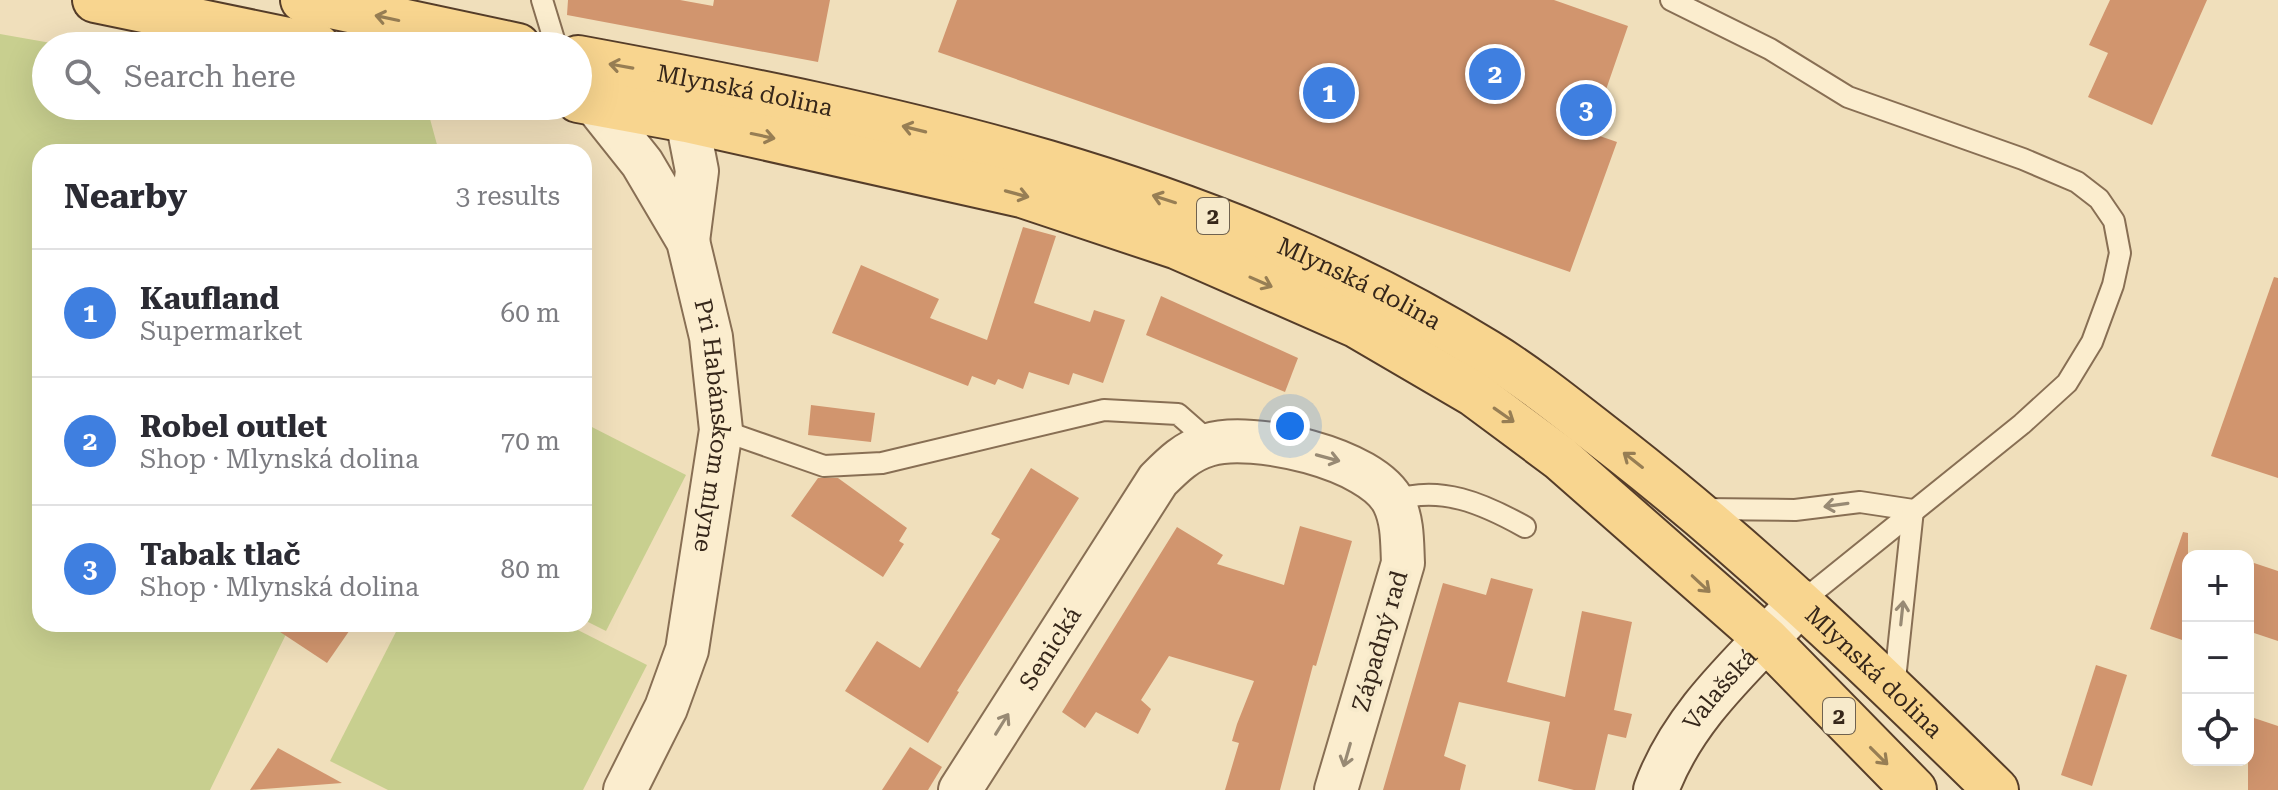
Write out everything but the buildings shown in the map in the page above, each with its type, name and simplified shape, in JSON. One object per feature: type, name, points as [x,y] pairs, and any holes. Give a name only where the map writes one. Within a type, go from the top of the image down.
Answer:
[{"type":"main road","points":[[95,0],[249,32]]},
{"type":"main road","points":[[303,0],[453,32]]},
{"type":"main road","name":"Mlynská dolina","points":[[592,61],[665,74],[1039,159],[1242,227],[1363,282],[1490,354],[1694,508],[1801,602],[1996,790]]},
{"type":"main road","points":[[665,74],[687,120]]},
{"type":"main road","name":"Mlynská dolina","points":[[592,98],[1022,195],[1178,247],[1356,325],[1417,357],[1518,424],[1766,639],[1914,790]]},
{"type":"street","name":"Pri Habánskom mlyne","points":[[592,105],[642,163],[688,241],[711,337],[721,430],[687,650],[666,708],[625,790]]},
{"type":"street","name":"Pri Habánskom mlyne","points":[[687,120],[697,171],[688,241]]},
{"type":"street","points":[[1211,443],[1285,447],[1340,460],[1380,485],[1393,501]]},
{"type":"street","name":"Senická","points":[[960,790],[1138,507],[1176,462],[1211,443]]},
{"type":"street","name":"Západný rad","points":[[1336,790],[1403,563],[1402,528],[1393,501]]},
{"type":"street","name":"Valašská","points":[[1656,790],[1665,766],[1704,705],[1801,602]]},
{"type":"lane","points":[[542,0],[552,32]]},
{"type":"lane","points":[[1671,0],[1770,49],[1848,97],[2077,182],[2099,199],[2114,221],[2120,253],[2113,285],[2092,342],[2067,383],[2022,424],[1801,602]]},
{"type":"lane","points":[[721,430],[824,466],[882,463],[1104,410],[1178,414],[1211,443]]},
{"type":"lane","points":[[1393,501],[1429,492],[1492,509],[1525,527]]},
{"type":"lane","points":[[1694,508],[1795,510],[1860,502],[1913,510]]},
{"type":"lane","points":[[1894,690],[1913,510]]},
{"type":"green space","points":[[0,34],[32,40],[32,120],[430,120],[437,144],[32,144],[32,632],[287,632],[210,790],[0,790]]},
{"type":"green space","points":[[592,427],[686,475],[606,631],[592,624]]},
{"type":"green space","points":[[396,632],[582,632],[647,665],[583,790],[388,790],[330,761]]},
{"type":"place","name":"Robel outlet","points":[[1495,74]]},
{"type":"place","name":"Kaufland","points":[[1329,93]]},
{"type":"place","name":"Tabak tlač","points":[[1586,110]]}]
